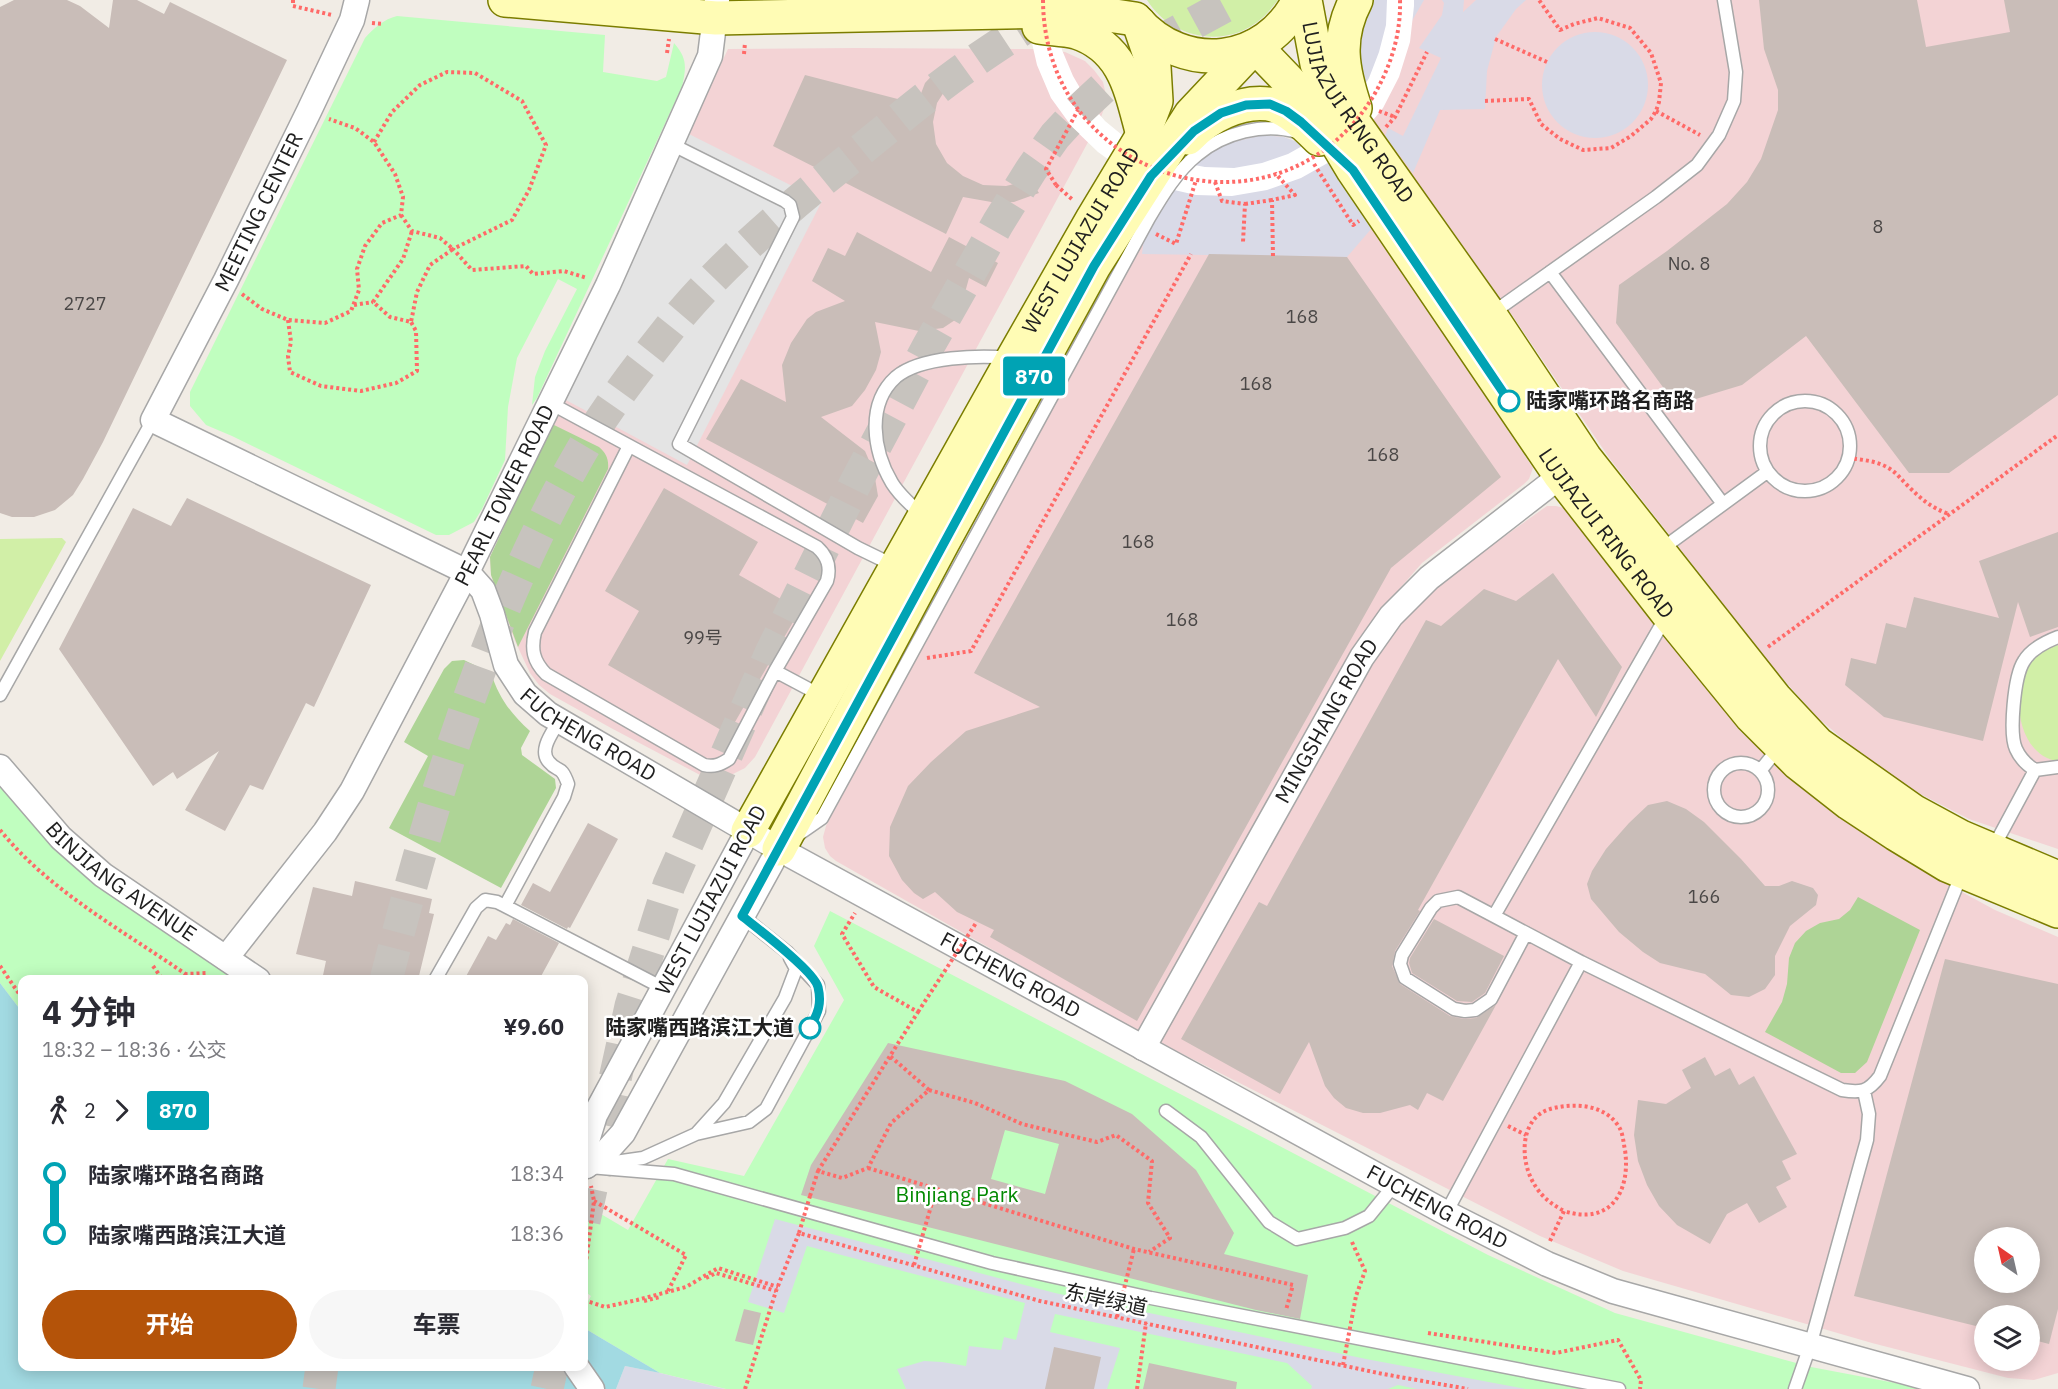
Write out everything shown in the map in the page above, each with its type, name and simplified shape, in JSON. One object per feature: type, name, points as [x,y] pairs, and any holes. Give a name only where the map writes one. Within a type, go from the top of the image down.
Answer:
[{"type":"street","name":"MEETING CENTER","points":[[153,420],[226,280],[309,111],[352,20],[357,0]]},
{"type":"street","points":[[505,0],[716,9],[939,13],[1057,10],[1133,14],[1162,43],[1190,54],[1221,56],[1238,53],[1255,46],[1275,33],[1292,14],[1299,0]]},
{"type":"street","name":"LUJIAZUI RING ROAD","points":[[1305,0],[1317,64],[1363,151],[1573,466],[1668,614],[1751,716],[1798,763],[1858,809],[1947,865],[2058,911]]},
{"type":"street","points":[[1151,176],[1194,131],[1221,113],[1246,105],[1270,104],[1286,111],[1319,139],[1363,151],[1346,82],[1342,50],[1345,26],[1356,0]]},
{"type":"street","name":"PEARL TOWER ROAD","points":[[219,966],[325,832],[352,791],[467,572],[608,285],[710,56],[716,9]]},
{"type":"street","points":[[939,13],[956,25],[1026,25],[1075,32],[1101,44],[1117,59],[1129,84],[1143,135]]},
{"type":"street","name":"WEST LUJIAZUI ROAD","points":[[588,1138],[595,1115],[748,831],[1013,358],[1143,135],[1156,101],[1154,67],[1133,14]]},
{"type":"street","name":"LUJIAZUI RING ROAD","points":[[1255,46],[1323,120],[1363,151],[1490,315],[1573,466],[1658,552],[1774,698],[1818,744],[1913,811],[1991,851],[2058,878]]},
{"type":"street","name":"WEST LUJIAZUI ROAD","points":[[588,1164],[605,1153],[623,1133],[799,809],[1105,272],[1151,176],[1191,114],[1255,46]]},
{"type":"street","name":"FUCHENG ROAD","points":[[153,420],[467,572],[483,590],[506,665],[525,694],[559,721],[779,849],[1446,1213],[1541,1261],[1613,1291],[1967,1389]]},
{"type":"street","name":"MINGSHANG ROAD","points":[[1143,1048],[1362,657],[1391,616],[1429,578],[1573,466]]},
{"type":"street","name":"BINJIANG AVENUE","points":[[0,767],[38,813],[81,857],[219,966],[244,975]]},
{"type":"street","points":[[579,1371],[592,1389]]},
{"type":"lane","points":[[1490,315],[1656,197],[1697,165],[1719,135],[1734,101],[1736,72],[1724,0]]},
{"type":"lane","points":[[1105,272],[1143,228],[1168,188],[1196,155],[1220,140],[1256,128],[1289,129],[1319,139]]},
{"type":"lane","points":[[671,144],[785,201],[790,205],[793,217],[679,444],[858,548],[896,566]]},
{"type":"lane","points":[[1550,272],[1723,504]]},
{"type":"lane","points":[[924,517],[893,484],[881,458],[876,437],[876,413],[883,393],[897,377],[918,366],[962,358],[988,356],[1013,358]]},
{"type":"lane","points":[[1798,402],[1813,402],[1827,407],[1838,416],[1846,429],[1850,444],[1848,458],[1842,472],[1832,482],[1819,489],[1790,489],[1767,472],[1761,458],[1760,443],[1763,429],[1772,416],[1784,407],[1798,402]]},
{"type":"lane","points":[[550,403],[817,547],[828,562],[827,581],[775,671],[729,759],[721,765],[711,767],[704,765],[546,674],[538,666],[534,655],[532,644],[535,632],[629,446]]},
{"type":"lane","points":[[0,695],[153,420]]},
{"type":"lane","points":[[1658,552],[1767,472]]},
{"type":"lane","points":[[1494,916],[1668,614]]},
{"type":"lane","points":[[2035,770],[2021,758],[2013,740],[2016,681],[2025,660],[2043,644],[2058,637]]},
{"type":"lane","points":[[775,671],[823,697]]},
{"type":"lane","points":[[505,906],[564,797],[568,784],[563,771],[549,763],[545,753],[547,743],[559,721]]},
{"type":"lane","points":[[1760,771],[1780,746]]},
{"type":"lane","points":[[1737,764],[1745,764],[1760,771],[1767,784],[1768,792],[1762,807],[1749,816],[1741,817],[1726,812],[1716,800],[1714,792],[1718,777],[1723,770],[1737,764]]},
{"type":"lane","points":[[2035,770],[2058,766]]},
{"type":"lane","points":[[1991,851],[2035,770]]},
{"type":"lane","points":[[1527,933],[1491,999],[1475,1010],[1454,1009],[1405,978],[1400,964],[1402,955],[1431,908],[1438,901],[1458,897],[1527,933],[1581,962],[1842,1090],[1864,1091],[1874,1085],[1880,1076],[1963,871]]},
{"type":"lane","points":[[438,975],[476,908],[485,900],[497,902],[663,988]]},
{"type":"lane","points":[[588,1166],[643,1158],[696,1134],[749,1122],[766,1109],[819,1011],[818,985],[787,952],[742,916]]},
{"type":"lane","points":[[696,1134],[724,1102],[785,998],[796,969],[787,952]]},
{"type":"lane","points":[[1446,1213],[1581,962]]},
{"type":"lane","points":[[1795,1389],[1810,1346],[1867,1140],[1869,1114],[1864,1091]]},
{"type":"lane","points":[[1167,1111],[1201,1137],[1269,1222],[1297,1239],[1346,1228],[1369,1216],[1395,1184]]},
{"type":"lane","points":[[588,1166],[674,1174],[992,1263],[1151,1298],[1619,1389]]},
{"type":"path","points":[[1043,0],[1043,21],[1049,53],[1060,83],[1096,131],[1118,150],[1142,164],[1168,174],[1215,182],[1245,180],[1275,173],[1310,158],[1332,144],[1350,127],[1366,107],[1383,79],[1395,48],[1400,0]]},
{"type":"path","points":[[1485,100],[1529,99],[1541,124],[1560,139],[1583,150],[1611,148],[1631,136],[1651,119],[1656,111],[1661,83],[1652,53],[1630,28],[1598,18],[1560,30],[1539,0]]},
{"type":"path","points":[[1495,39],[1547,62]]},
{"type":"path","points":[[1363,151],[1395,117],[1427,52]]},
{"type":"path","points":[[288,320],[291,342],[288,356],[290,372],[321,386],[361,390],[396,383],[417,372],[416,331],[411,322],[417,292],[430,265],[453,249],[512,220],[529,190],[546,145],[522,101],[475,73],[447,72],[420,85],[392,112],[374,141]]},
{"type":"path","points":[[1056,184],[1046,170],[1078,110]]},
{"type":"path","points":[[309,111],[355,128],[374,141],[394,174],[403,197],[401,215],[412,231],[440,238],[471,270],[526,266],[533,274],[564,271],[608,285]]},
{"type":"path","points":[[1656,111],[1713,142]]},
{"type":"path","points":[[1215,182],[1222,201],[1245,204],[1295,195],[1275,173]]},
{"type":"path","points":[[1143,228],[1176,244],[1196,180]]},
{"type":"path","points":[[1272,200],[1274,256]]},
{"type":"path","points":[[1244,242],[1245,204]]},
{"type":"path","points":[[226,280],[229,285],[262,309],[288,320],[326,323],[351,311],[358,290],[357,268],[365,246],[382,223],[401,215]]},
{"type":"path","points":[[373,302],[403,259],[412,231]]},
{"type":"path","points":[[924,658],[971,651],[1191,254]]},
{"type":"path","points":[[354,304],[373,302],[390,317],[411,322]]},
{"type":"path","points":[[1746,663],[2058,435]]},
{"type":"path","points":[[1848,458],[1882,465],[1894,472],[1934,509],[1949,515]]},
{"type":"path","points":[[0,830],[58,887],[187,974],[219,966]]},
{"type":"path","points":[[865,896],[842,934],[874,987],[918,1012]]},
{"type":"path","points":[[745,1389],[818,1171],[976,923]]},
{"type":"path","points":[[0,966],[18,992]]},
{"type":"path","points":[[153,966],[159,975]]},
{"type":"path","points":[[890,1056],[928,1090],[975,1103],[1022,1124],[1096,1142],[1116,1135],[1152,1161],[1148,1203],[1170,1238],[1148,1253]]},
{"type":"path","points":[[868,1168],[891,1123],[928,1090]]},
{"type":"path","points":[[1586,1106],[1598,1109],[1617,1123],[1622,1132],[1626,1160],[1623,1187],[1616,1200],[1605,1210],[1584,1215],[1564,1211],[1544,1197],[1531,1178],[1525,1163],[1525,1146],[1530,1125],[1536,1117],[1552,1108],[1586,1106]]},
{"type":"path","points":[[818,1171],[842,1178],[868,1168],[1134,1250],[1293,1285],[1286,1312],[1293,1313]]},
{"type":"path","points":[[588,1178],[594,1201],[588,1227]]},
{"type":"path","points":[[914,1265],[936,1189]]},
{"type":"path","points":[[594,1201],[686,1255],[667,1293]]},
{"type":"path","points":[[1541,1261],[1564,1211]]},
{"type":"path","points":[[1343,1365],[1356,1296],[1365,1270],[1346,1228]]},
{"type":"path","name":"东岸绿道","points":[[799,1233],[1040,1301],[1468,1389]]},
{"type":"path","points":[[1117,1317],[1134,1250]]},
{"type":"path","points":[[588,1300],[615,1305],[651,1299],[716,1274],[777,1289]]},
{"type":"path","points":[[1347,1321],[1359,1323]]},
{"type":"path","points":[[1137,1389],[1146,1323]]},
{"type":"path","points":[[1417,1332],[1556,1353],[1618,1340],[1641,1380],[1640,1389]]},
{"type":"shaded area","points":[[1364,0],[2058,0],[2058,849],[1969,819],[1899,783],[1817,717],[1774,669],[1610,459],[1512,315],[1363,106]]},
{"type":"shaded area","points":[[1364,0],[1424,0],[1363,106],[1350,75]]},
{"type":"shaded area","points":[[1442,0],[1464,0],[1463,12],[1476,0],[1526,0],[1516,9],[1496,37],[1487,71],[1485,109],[1440,110],[1413,173],[1385,136],[1388,128],[1403,136],[1441,58],[1419,48],[1442,15],[1444,3]]},
{"type":"shaded area","points":[[1595,32],[1615,36],[1633,47],[1644,65],[1648,85],[1644,105],[1633,123],[1615,134],[1595,138],[1575,134],[1557,123],[1546,105],[1542,85],[1546,65],[1557,47],[1575,36]]},
{"type":"shaded area","points":[[728,49],[1037,49],[1065,52],[1085,61],[1094,70],[1103,82],[1107,100],[1100,120],[755,757],[745,768],[731,775],[717,778],[702,776],[550,694],[539,685],[530,673],[515,641],[491,575],[490,557]]},
{"type":"shaded area","points":[[689,134],[822,201],[687,465],[564,399]]},
{"type":"shaded area","points":[[1263,135],[1284,137],[1331,166],[1533,468],[1529,479],[1524,484],[1422,563],[1381,610],[1312,726],[1138,1032],[836,861],[825,848],[823,837],[826,826],[1144,237],[1173,191],[1221,145]]},
{"type":"shaded area","points":[[1263,135],[1284,137],[1308,146],[1331,165],[1372,228],[1347,257],[1142,254],[1144,237],[1173,191],[1194,164],[1221,145]]},
{"type":"shaded area","points":[[1547,506],[1564,508],[1741,732],[1824,806],[1936,878],[1995,910],[2058,937],[2058,1373],[2034,1380],[2008,1378],[1981,1371],[2040,1371],[2040,1305],[1974,1305],[1974,1369],[1872,1343],[1623,1271],[1540,1236],[1159,1042],[1371,662],[1399,621],[1436,585]]},
{"type":"shaded area","points":[[775,1219],[1055,1293],[1366,1359],[1526,1389],[1417,1389],[1398,1385],[1388,1389],[1311,1389],[1312,1386],[1287,1363],[1055,1314],[1050,1332],[1120,1348],[1107,1389],[906,1389],[897,1369],[924,1361],[966,1366],[969,1346],[1001,1350],[1004,1337],[1016,1340],[1025,1303],[807,1246],[784,1313],[748,1302]]},
{"type":"shaded area","points":[[625,1366],[660,1373],[725,1389],[616,1389]]},
{"type":"green space","points":[[1147,0],[1278,0],[1264,16],[1248,28],[1217,37],[1200,36],[1170,24]]},
{"type":"green space","points":[[397,16],[605,35],[603,72],[657,81],[666,77],[674,43],[682,54],[685,64],[682,87],[532,405],[535,377],[545,351],[577,289],[558,279],[517,358],[508,407],[505,460],[474,522],[449,535],[436,535],[206,425],[190,406],[190,392],[365,38],[380,24]]},
{"type":"green space","points":[[552,424],[599,447],[606,456],[608,469],[518,647],[491,575],[490,557]]},
{"type":"green space","points":[[62,538],[66,542],[0,661],[0,539]]},
{"type":"green space","points":[[2058,645],[2057,761],[2043,756],[2033,747],[2025,734],[2019,704],[2023,674],[2030,662],[2039,654]]},
{"type":"green space","points":[[464,660],[491,673],[506,705],[530,731],[521,748],[522,755],[555,779],[556,788],[501,888],[389,828],[428,756],[404,742],[444,669],[452,661]]},
{"type":"green space","points":[[0,786],[49,841],[228,975],[18,975],[18,1007],[0,983]]},
{"type":"green space","points":[[1858,897],[1920,930],[1867,1062],[1855,1073],[1841,1073],[1765,1032],[1782,1002],[1787,984],[1789,958],[1795,943],[1806,931],[1820,923],[1839,919],[1850,910]]},
{"type":"green space","name":"Binjiang Park","points":[[830,911],[1488,1255],[1615,1313],[1811,1367],[1927,1389],[726,1389],[660,1373],[588,1330],[588,1301],[591,1296],[588,1294],[588,1206],[628,1230],[668,1159],[744,1176],[844,1000],[814,946]]},
{"type":"water","points":[[0,983],[18,1007],[18,1371],[588,1371],[588,1330],[660,1373],[625,1366],[616,1389],[0,1389]]},
{"type":"pier","points":[[1387,0],[1414,0],[1414,6],[1410,42],[1399,77],[1383,108],[1360,136],[1333,160],[1301,178],[1267,190],[1232,196],[1196,195],[1161,187],[1127,173],[1098,152],[1072,127],[1051,98],[1037,65],[1029,30],[1057,22],[1062,50],[1087,100],[1105,121],[1127,139],[1178,162],[1205,167],[1234,168],[1262,163],[1288,154],[1313,140],[1354,102],[1369,78],[1379,52],[1386,25]]},
{"type":"building","points":[[14,0],[67,0],[80,6],[109,28],[113,0],[137,0],[164,14],[170,2],[287,60],[83,479],[73,495],[55,510],[34,517],[12,517],[0,513],[0,7]]},
{"type":"building","points":[[1759,0],[1917,0],[1926,47],[2010,32],[2004,0],[2058,0],[2058,395],[1949,473],[1909,473],[1806,336],[1742,385],[1676,405],[1616,323],[1619,285],[1727,204],[1747,182],[1761,159],[1778,110],[1778,90],[1764,49]]},
{"type":"building","points":[[939,68],[949,84],[937,103],[933,122],[936,144],[947,163],[963,176],[983,185],[1006,186],[1030,180],[1039,193],[1014,202],[997,203],[963,197],[946,234],[773,146],[805,75],[917,104],[925,83]]},
{"type":"building","points":[[857,232],[931,272],[949,237],[998,263],[986,287],[969,278],[958,318],[943,328],[919,331],[875,322],[881,352],[876,370],[865,390],[852,406],[821,417],[865,451],[874,472],[878,496],[863,523],[706,439],[741,379],[786,402],[782,365],[791,343],[807,319],[816,312],[845,301],[812,281],[828,248],[845,256]]},
{"type":"building","points":[[1209,254],[1347,257],[1501,477],[1391,568],[1137,1021],[990,937],[994,930],[957,912],[935,892],[923,899],[914,893],[902,880],[889,856],[890,827],[908,786],[966,731],[1040,707],[974,673]]},
{"type":"building","points":[[664,488],[758,542],[739,575],[800,610],[728,734],[608,665],[639,611],[605,591]]},
{"type":"building","points":[[187,498],[371,585],[314,707],[306,703],[263,790],[250,785],[225,831],[185,810],[219,751],[177,779],[173,772],[153,786],[59,649],[133,508],[171,526]]},
{"type":"building","points":[[2058,532],[2058,627],[2030,637],[2018,602],[1983,741],[1884,717],[1845,685],[1851,658],[1876,664],[1886,623],[1906,628],[1914,597],[1999,618],[1979,561]]},
{"type":"building","points":[[1553,573],[1622,667],[1596,717],[1558,659],[1418,910],[1420,911],[1395,951],[1392,966],[1400,984],[1450,1016],[1464,1019],[1476,1018],[1496,1005],[1443,1101],[1427,1093],[1418,1110],[1410,1105],[1380,1113],[1363,1113],[1346,1108],[1325,1086],[1309,1042],[1280,1094],[1181,1039],[1259,902],[1267,906],[1426,620],[1441,626],[1484,589],[1516,601]]},
{"type":"building","points":[[1667,801],[1686,809],[1704,822],[1765,886],[1779,886],[1792,881],[1813,888],[1818,895],[1816,905],[1790,926],[1775,956],[1775,975],[1765,989],[1749,997],[1731,995],[1705,974],[1660,963],[1619,932],[1591,899],[1587,884],[1592,871],[1606,849],[1648,805]]},
{"type":"building","points":[[588,823],[618,839],[570,928],[567,929],[521,905],[533,883],[550,892]]},
{"type":"building","points":[[355,881],[432,899],[429,913],[434,914],[419,975],[323,975],[326,961],[296,954],[313,887],[352,896]]},
{"type":"building","points":[[513,919],[559,943],[542,975],[467,975],[488,936],[496,940],[506,923],[510,925]]},
{"type":"building","points":[[1434,919],[1504,956],[1485,993],[1472,1002],[1457,1001],[1412,973],[1410,958]]},
{"type":"building","points":[[1945,959],[2058,984],[2058,1309],[2049,1344],[2040,1342],[2040,1305],[1974,1305],[1974,1326],[1854,1296]]},
{"type":"building","points":[[888,1043],[1065,1081],[1132,1114],[1196,1170],[1234,1233],[1224,1254],[1308,1275],[1300,1319],[1256,1310],[801,1195],[811,1165]],"holes":[[[1005,1130],[1059,1144],[1045,1194],[991,1179]]]},
{"type":"building","points":[[1705,1057],[1715,1076],[1730,1068],[1739,1085],[1754,1076],[1797,1154],[1782,1161],[1791,1179],[1776,1187],[1787,1207],[1759,1223],[1747,1203],[1727,1214],[1710,1244],[1677,1225],[1659,1206],[1647,1185],[1638,1161],[1634,1135],[1638,1100],[1666,1104],[1691,1088],[1682,1070]]},
{"type":"building","points":[[744,1309],[761,1313],[753,1345],[735,1341]]},
{"type":"building","points":[[1054,1347],[1101,1357],[1094,1389],[1045,1389]]},
{"type":"building","points":[[1149,1363],[1237,1382],[1236,1389],[1143,1389]]},
{"type":"tunnel","points":[[588,1203],[631,1006],[669,885],[772,651],[855,484],[929,345],[998,223],[1055,136],[1078,111],[1132,61],[1166,38],[1236,0]]},
{"type":"tunnel","points":[[387,975],[444,775],[491,642],[548,512],[582,450],[613,402],[672,325],[713,279],[757,236],[944,83],[1060,5]]},
{"type":"tunnel","points":[[319,1389],[321,1371]]},
{"type":"tunnel","points":[[547,1389],[551,1371]]},
{"type":"bus line","name":"870","points":[[810,1028],[819,1011],[818,985],[787,952],[742,916],[1094,266],[1151,176],[1194,131],[1221,113],[1246,105],[1270,104],[1286,111],[1301,122],[1353,170],[1509,401]]},
{"type":"place","name":"陆家嘴环路名商路","points":[[1509,401]]},
{"type":"place","name":"陆家嘴西路滨江大道","points":[[810,1028]]}]
